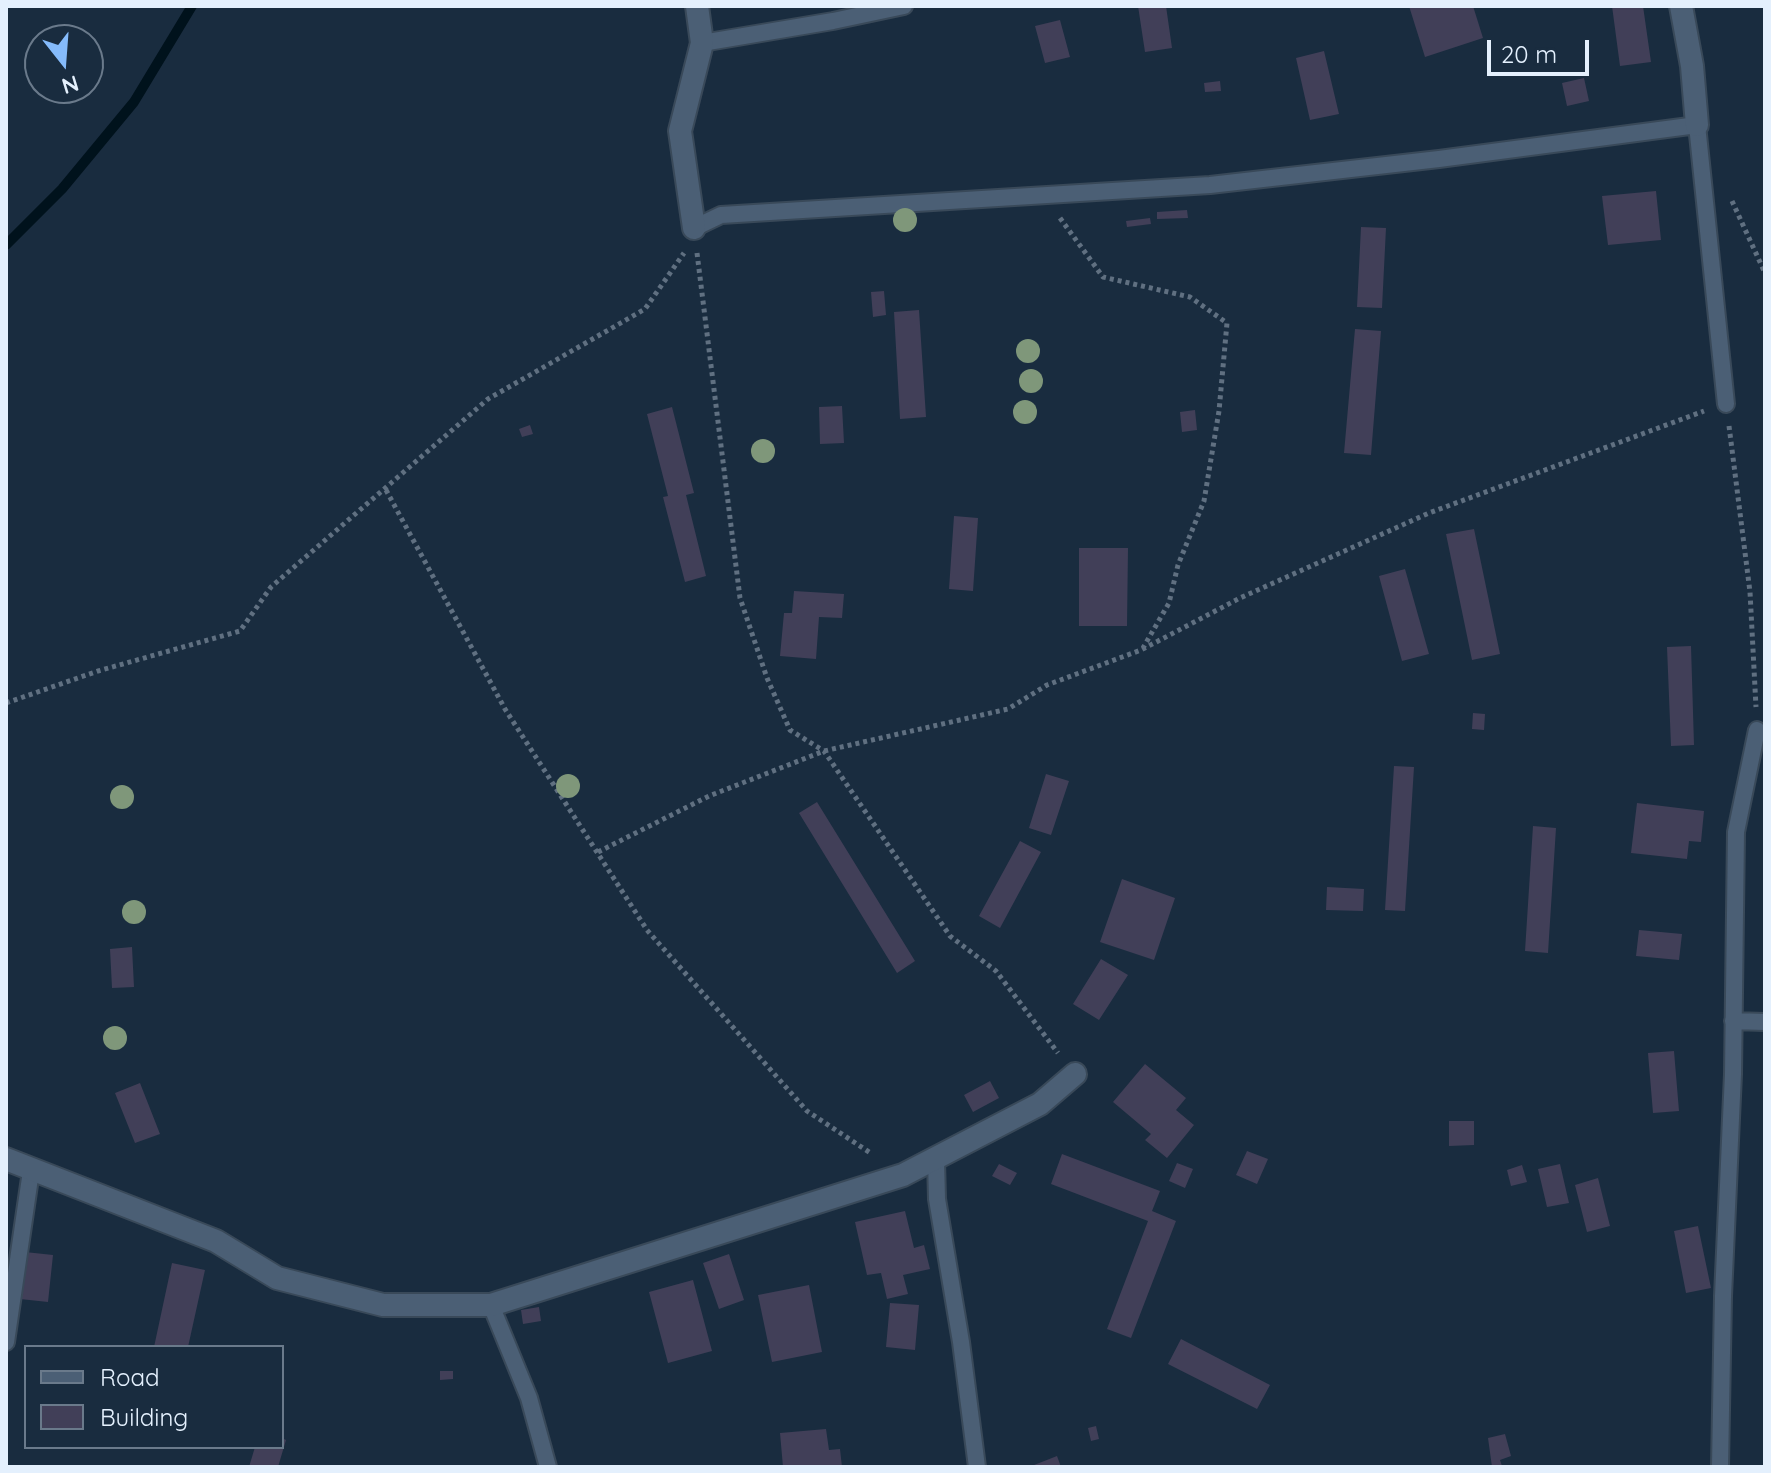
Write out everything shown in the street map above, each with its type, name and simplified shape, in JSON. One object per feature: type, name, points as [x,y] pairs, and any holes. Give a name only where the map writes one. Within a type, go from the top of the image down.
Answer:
[{"type":"street","points":[[694,228],[680,131],[702,43],[697,6]]},
{"type":"street","points":[[1681,6],[1692,66],[1697,125]]},
{"type":"street","points":[[6,1159],[216,1241],[277,1278],[383,1305],[491,1305],[903,1175],[1040,1104],[1075,1074]]},
{"type":"lane","points":[[702,43],[904,6]]},
{"type":"lane","points":[[694,228],[721,215],[1210,185],[1697,125],[1726,404]]},
{"type":"lane","points":[[1720,1467],[1736,832],[1757,730]]},
{"type":"lane","points":[[1733,1021],[1765,1022]]},
{"type":"lane","points":[[936,1160],[937,1199],[961,1342],[977,1467]]},
{"type":"lane","points":[[6,1342],[31,1171]]},
{"type":"lane","points":[[491,1305],[529,1398],[548,1467]]},
{"type":"path","points":[[1730,194],[1765,273]]},
{"type":"path","points":[[1043,195],[1103,277],[1190,297],[1227,323],[1219,411],[1204,501],[1178,565],[1169,603],[1141,650]]},
{"type":"path","points":[[6,703],[98,671],[240,631],[271,587],[488,399],[645,309],[683,254],[696,247],[740,598],[767,678],[790,730],[824,751],[950,936],[996,971],[1075,1074]]},
{"type":"path","points":[[598,852],[709,796],[824,751],[1008,709],[1047,685],[1141,650],[1240,598],[1429,513],[1726,404],[1750,592],[1757,730]]},
{"type":"path","points":[[386,490],[505,709],[647,930],[807,1111],[903,1175]]},
{"type":"building","points":[[1138,6],[1166,6],[1172,48],[1145,52]]},
{"type":"building","points":[[1409,6],[1473,6],[1483,38],[1425,57]]},
{"type":"building","points":[[1612,6],[1643,6],[1651,62],[1620,66]]},
{"type":"building","points":[[1060,20],[1070,57],[1045,63],[1035,26]]},
{"type":"building","points":[[1324,51],[1339,114],[1310,120],[1296,58]]},
{"type":"building","points":[[1584,78],[1589,101],[1567,106],[1562,83]]},
{"type":"building","points":[[1220,81],[1221,91],[1205,92],[1204,83]]},
{"type":"building","points":[[1656,191],[1661,240],[1608,245],[1602,196]]},
{"type":"building","points":[[1187,210],[1188,218],[1157,219],[1157,212]]},
{"type":"building","points":[[1150,218],[1151,224],[1127,227],[1126,221]]},
{"type":"building","points":[[1361,227],[1386,228],[1382,308],[1357,307]]},
{"type":"building","points":[[884,291],[886,315],[873,317],[871,292]]},
{"type":"building","points":[[919,310],[926,417],[900,419],[894,312]]},
{"type":"building","points":[[1355,329],[1381,331],[1371,455],[1344,453]]},
{"type":"building","points":[[842,406],[844,443],[820,444],[819,407]]},
{"type":"building","points":[[672,407],[694,493],[686,495],[706,576],[685,582],[663,497],[668,496],[647,414]]},
{"type":"building","points":[[1195,410],[1197,430],[1182,432],[1180,412]]},
{"type":"building","points":[[530,425],[533,434],[522,437],[519,429]]},
{"type":"building","points":[[954,516],[978,518],[973,591],[949,589]]},
{"type":"building","points":[[1474,529],[1500,654],[1472,660],[1446,534]]},
{"type":"building","points":[[1079,548],[1128,548],[1127,626],[1079,626]]},
{"type":"building","points":[[1405,569],[1429,654],[1402,661],[1379,576]]},
{"type":"building","points":[[794,591],[844,594],[842,618],[819,617],[816,659],[780,656],[784,613],[792,613]]},
{"type":"building","points":[[1691,646],[1694,745],[1671,746],[1667,647]]},
{"type":"building","points":[[1473,713],[1485,714],[1484,730],[1472,729]]},
{"type":"building","points":[[1394,766],[1414,767],[1405,911],[1385,910]]},
{"type":"building","points":[[1046,774],[1069,781],[1051,835],[1029,828]]},
{"type":"building","points":[[817,802],[915,961],[897,973],[799,813]]},
{"type":"building","points":[[1637,803],[1704,811],[1701,842],[1689,841],[1687,859],[1631,853]]},
{"type":"building","points":[[1533,826],[1556,828],[1548,953],[1525,951]]},
{"type":"building","points":[[1020,841],[1041,852],[1000,928],[979,916]]},
{"type":"building","points":[[1122,879],[1175,898],[1154,960],[1100,942]]},
{"type":"building","points":[[1327,887],[1364,889],[1363,911],[1326,910]]},
{"type":"building","points":[[1639,930],[1682,934],[1679,960],[1636,956]]},
{"type":"building","points":[[132,947],[134,987],[112,988],[110,949]]},
{"type":"building","points":[[1101,959],[1128,975],[1099,1020],[1073,1004]]},
{"type":"building","points":[[1674,1051],[1679,1111],[1653,1113],[1648,1053]]},
{"type":"building","points":[[1145,1064],[1186,1098],[1176,1110],[1194,1125],[1167,1158],[1145,1140],[1151,1134],[1113,1102]]},
{"type":"building","points":[[990,1081],[999,1098],[973,1112],[964,1095]]},
{"type":"building","points":[[140,1083],[160,1134],[135,1143],[115,1093]]},
{"type":"building","points":[[1449,1121],[1474,1121],[1474,1145],[1449,1146]]},
{"type":"building","points":[[1247,1151],[1268,1159],[1257,1184],[1236,1175]]},
{"type":"building","points":[[1062,1154],[1160,1191],[1152,1211],[1176,1221],[1131,1338],[1107,1329],[1148,1221],[1051,1184]]},
{"type":"building","points":[[1177,1163],[1193,1169],[1185,1188],[1169,1181]]},
{"type":"building","points":[[999,1164],[1017,1173],[1010,1185],[992,1176]]},
{"type":"building","points":[[1560,1164],[1569,1203],[1547,1207],[1538,1169]]},
{"type":"building","points":[[1522,1165],[1527,1182],[1511,1186],[1507,1170]]},
{"type":"building","points":[[1598,1178],[1610,1226],[1587,1232],[1575,1185]]},
{"type":"building","points":[[905,1211],[914,1248],[924,1245],[930,1269],[903,1275],[908,1294],[887,1299],[881,1273],[867,1275],[855,1222]]},
{"type":"building","points":[[1698,1226],[1711,1288],[1686,1293],[1674,1231]]},
{"type":"building","points":[[25,1252],[53,1255],[48,1302],[20,1299]]},
{"type":"building","points":[[729,1254],[744,1300],[719,1309],[703,1263]]},
{"type":"building","points":[[172,1263],[205,1270],[188,1345],[154,1345]]},
{"type":"building","points":[[693,1280],[712,1351],[668,1363],[649,1292]]},
{"type":"building","points":[[809,1285],[822,1352],[772,1362],[758,1295]]},
{"type":"building","points":[[890,1303],[919,1305],[915,1350],[886,1347]]},
{"type":"building","points":[[539,1307],[541,1321],[523,1324],[521,1310]]},
{"type":"building","points":[[1181,1339],[1270,1385],[1257,1409],[1168,1364]]},
{"type":"building","points":[[440,1371],[453,1371],[453,1379],[440,1380]]},
{"type":"building","points":[[1096,1426],[1099,1439],[1091,1441],[1088,1428]]},
{"type":"building","points":[[826,1429],[829,1450],[840,1449],[842,1467],[783,1467],[780,1433]]},
{"type":"building","points":[[1505,1434],[1511,1456],[1500,1460],[1502,1466],[1492,1467],[1488,1438]]},
{"type":"building","points":[[254,1449],[283,1449],[278,1467],[249,1467]]},
{"type":"building","points":[[1057,1456],[1061,1467],[1029,1467]]},
{"type":"waterway","points":[[6,245],[62,189],[134,102],[192,6]]}]
